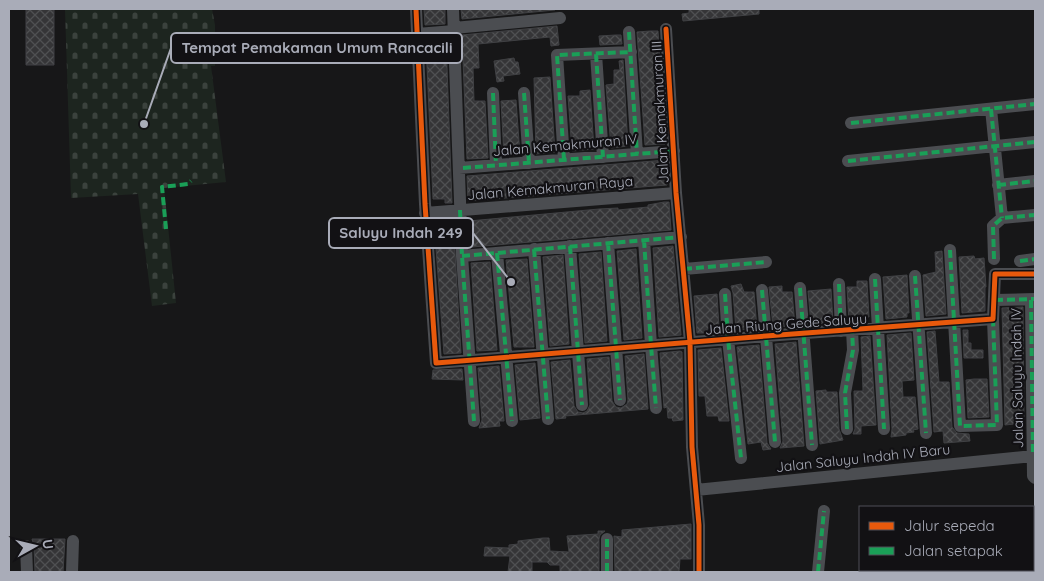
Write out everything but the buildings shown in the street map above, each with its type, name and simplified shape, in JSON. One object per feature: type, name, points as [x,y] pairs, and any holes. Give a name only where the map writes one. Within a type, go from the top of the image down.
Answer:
[{"type":"street","points":[[416,9],[425,214]]},
{"type":"street","points":[[453,9],[462,256],[474,421]]},
{"type":"street","points":[[418,34],[560,18]]},
{"type":"street","name":"Jalan Kemakmuran III","points":[[666,30],[676,193],[690,342],[692,447],[696,490],[699,572]]},
{"type":"street","points":[[629,32],[637,154]]},
{"type":"street","points":[[564,160],[557,55],[631,52]]},
{"type":"street","points":[[596,54],[603,157]]},
{"type":"street","points":[[493,93],[496,165]]},
{"type":"street","points":[[524,93],[529,163]]},
{"type":"street","points":[[851,123],[1035,104]]},
{"type":"street","points":[[991,109],[1002,218]]},
{"type":"street","points":[[848,161],[1035,142]]},
{"type":"street","name":"Jalan Kemakmuran IV","points":[[459,168],[674,151]]},
{"type":"street","points":[[998,184],[1035,181]]},
{"type":"street","name":"Jalan Kemakmuran Raya","points":[[425,214],[676,193]]},
{"type":"street","name":"Jalan Riung Gede Saluyu","points":[[425,214],[436,363],[993,319]]},
{"type":"street","points":[[994,259],[993,226],[1002,218],[1035,215]]},
{"type":"street","points":[[462,256],[681,237]]},
{"type":"street","points":[[644,240],[656,408]]},
{"type":"street","points":[[608,243],[620,400]]},
{"type":"street","points":[[570,246],[582,405]]},
{"type":"street","points":[[534,250],[548,419]]},
{"type":"street","points":[[950,250],[960,426],[997,425],[993,319],[995,274],[1035,274]]},
{"type":"street","points":[[497,253],[512,421]]},
{"type":"street","points":[[1020,261],[1035,259]]},
{"type":"street","points":[[684,269],[766,262]]},
{"type":"street","points":[[915,276],[926,433]]},
{"type":"street","points":[[876,280],[884,429]]},
{"type":"street","points":[[839,284],[846,330],[853,350],[845,393],[847,429]]},
{"type":"street","points":[[800,288],[812,444]]},
{"type":"street","points":[[762,290],[775,442]]},
{"type":"street","points":[[725,294],[741,458]]},
{"type":"street","points":[[995,300],[1033,300]]},
{"type":"street","name":"Jalan Saluyu Indah IV","points":[[1033,300],[1033,476],[1035,478]]},
{"type":"street","name":"Jalan Saluyu Indah IV Baru","points":[[696,490],[1033,456]]},
{"type":"street","points":[[818,572],[824,511]]},
{"type":"street","points":[[607,539],[607,572]]},
{"type":"street","points":[[72,572],[73,541]]},
{"type":"street","points":[[26,546],[27,572]]},
{"type":"green space","points":[[65,9],[212,9],[215,25],[215,66],[211,66],[226,182],[164,188],[176,303],[152,306],[138,194],[71,198]]},
{"type":"marked path","points":[[629,32],[637,154]]},
{"type":"marked path","points":[[564,160],[557,55],[631,52]]},
{"type":"marked path","points":[[596,54],[603,157]]},
{"type":"marked path","points":[[493,93],[496,165]]},
{"type":"marked path","points":[[524,93],[529,163]]},
{"type":"marked path","points":[[851,123],[1035,104]]},
{"type":"marked path","points":[[991,109],[1002,218]]},
{"type":"marked path","points":[[848,161],[1035,142]]},
{"type":"marked path","points":[[463,168],[674,151]]},
{"type":"marked path","points":[[166,229],[162,187],[188,184],[191,181]]},
{"type":"marked path","points":[[998,185],[1035,181]]},
{"type":"marked path","points":[[460,210],[474,421]]},
{"type":"marked path","points":[[994,259],[993,226],[1002,218],[1035,215]]},
{"type":"marked path","points":[[462,256],[681,237]]},
{"type":"marked path","points":[[644,240],[656,408]]},
{"type":"marked path","points":[[608,243],[620,400]]},
{"type":"marked path","points":[[570,246],[582,405]]},
{"type":"marked path","points":[[534,249],[548,419]]},
{"type":"marked path","points":[[950,250],[960,426],[997,425],[993,319]]},
{"type":"marked path","points":[[497,253],[512,421]]},
{"type":"marked path","points":[[1020,261],[1035,259]]},
{"type":"marked path","points":[[684,269],[766,262]]},
{"type":"marked path","points":[[915,276],[926,433]]},
{"type":"marked path","points":[[875,279],[884,429]]},
{"type":"marked path","points":[[839,284],[841,331]]},
{"type":"marked path","points":[[800,288],[812,445]]},
{"type":"marked path","points":[[762,290],[775,442]]},
{"type":"marked path","points":[[725,294],[741,458]]},
{"type":"marked path","points":[[995,300],[1035,299]]},
{"type":"marked path","points":[[1031,300],[1033,456]]},
{"type":"marked path","points":[[847,429],[845,393],[853,350],[852,329]]},
{"type":"marked path","points":[[818,572],[824,511]]},
{"type":"marked path","points":[[607,539],[607,572]]},
{"type":"cycle path","points":[[416,9],[425,204],[436,363],[993,319],[995,274],[1035,274]]},
{"type":"cycle path","points":[[666,29],[676,193],[690,342],[692,447],[699,525],[699,572]]},
{"type":"place","name":"Tempat Pemakaman Umum Rancacili","points":[[144,124]]},
{"type":"place","name":"Saluyu Indah 249","points":[[511,282]]}]
